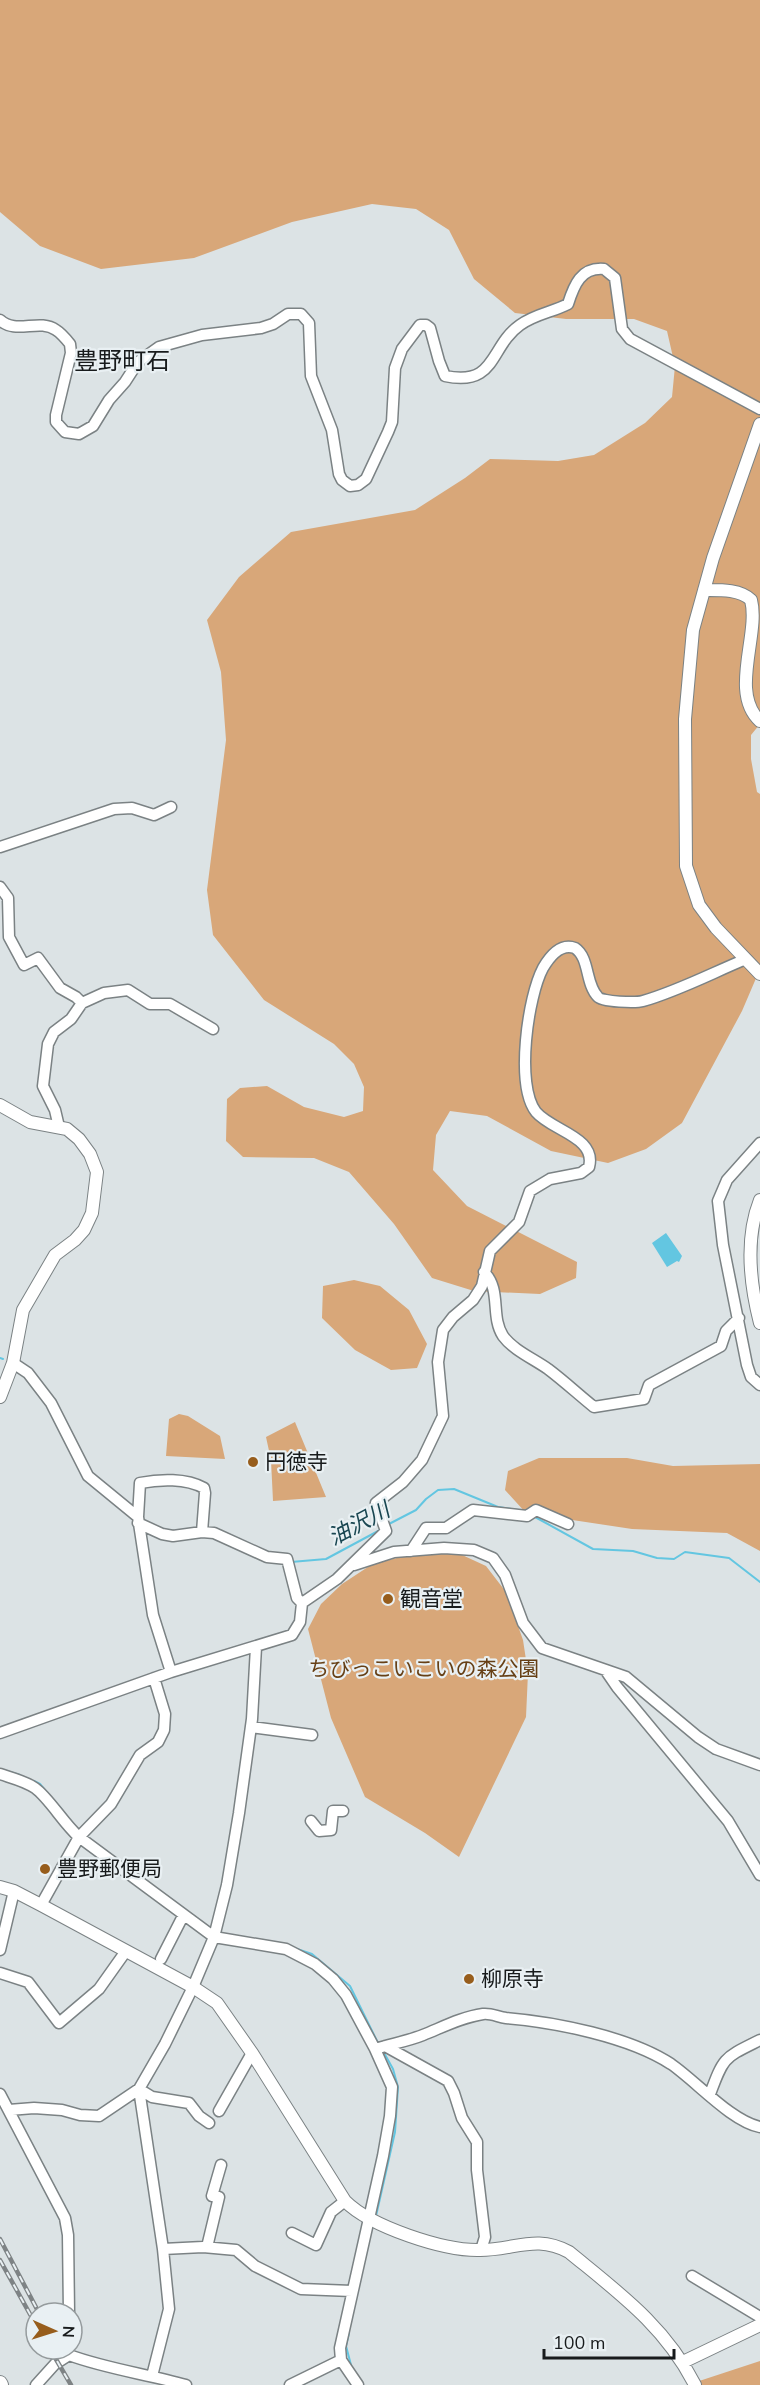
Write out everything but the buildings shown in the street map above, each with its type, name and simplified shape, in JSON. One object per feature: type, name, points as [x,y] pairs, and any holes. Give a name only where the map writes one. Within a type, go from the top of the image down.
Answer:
[{"type":"street","points":[[0,320],[14,327],[44,326],[55,329],[70,344],[71,353],[56,422],[65,432],[79,434],[93,426],[109,400],[138,362],[159,346],[202,335],[261,328],[273,324],[288,314],[301,314],[309,323],[311,376],[332,430],[339,474],[342,480],[350,486],[358,485],[366,479],[388,432],[392,422],[394,368],[402,349],[420,325],[430,328],[445,376],[460,378],[477,376],[493,362],[509,336],[522,323],[568,303],[574,286],[590,269],[604,269],[615,278],[622,329],[630,339],[760,409]]},
{"type":"street","points":[[760,424],[713,558],[693,630],[685,719],[686,866],[699,905],[716,928],[760,974]]},
{"type":"street","points":[[704,590],[730,592],[746,596],[751,600],[754,621],[748,698],[753,713],[760,721]]},
{"type":"street","points":[[0,847],[114,809],[132,808],[154,814],[171,807]]},
{"type":"street","points":[[0,887],[8,898],[5,938],[24,965],[38,958],[60,987],[82,1003]]},
{"type":"street","points":[[0,1733],[171,1672],[292,1635],[300,1622],[302,1603],[353,1565],[384,1527],[376,1503],[403,1482],[422,1460],[443,1416],[438,1362],[443,1330],[453,1317],[473,1300],[482,1286],[490,1251],[519,1222],[530,1191],[550,1179],[585,1172],[591,1162],[590,1152],[586,1145],[552,1125],[536,1112],[525,1083],[528,1030],[534,993],[548,959],[564,947],[575,948],[583,958],[589,982],[598,998],[606,1001],[640,1002],[746,959]]},
{"type":"street","points":[[59,1127],[55,1110],[43,1086],[48,1044],[54,1032],[71,1019],[82,1003],[104,993],[128,990],[150,1004],[170,1004],[213,1029]]},
{"type":"street","points":[[0,1105],[30,1122],[67,1129],[79,1138],[90,1154],[97,1173],[92,1213],[84,1230],[55,1255],[23,1310],[14,1363],[0,1397]]},
{"type":"street","points":[[760,1143],[727,1180],[718,1201],[723,1245],[747,1365],[751,1377],[760,1385]]},
{"type":"street","points":[[760,1200],[750,1252],[752,1291],[760,1323]]},
{"type":"street","points":[[484,1272],[491,1279],[495,1289],[499,1327],[504,1338],[548,1369],[594,1407],[644,1399],[650,1385],[721,1346],[726,1331],[739,1318]]},
{"type":"street","points":[[14,1363],[28,1373],[51,1403],[88,1476],[138,1522],[162,1534],[173,1536],[202,1532],[214,1533],[267,1557],[289,1562],[297,1598],[302,1603]]},
{"type":"street","points":[[171,1672],[153,1616],[138,1522],[140,1483],[153,1480],[197,1484],[204,1488],[202,1532]]},
{"type":"street","points":[[411,1551],[426,1528],[446,1528],[473,1510],[532,1513],[567,1524]]},
{"type":"street","points":[[353,1565],[394,1552],[444,1548],[474,1550],[493,1558],[505,1575],[523,1623],[542,1648],[626,1677],[698,1737],[716,1749],[760,1765]]},
{"type":"street","points":[[9,2110],[62,2110],[80,2115],[99,2116],[139,2089],[165,2044],[214,1937],[227,1885],[251,1727],[256,1647]]},
{"type":"street","points":[[606,1670],[617,1687],[728,1821],[760,1875]]},
{"type":"street","points":[[41,1905],[79,1837],[111,1804],[140,1755],[158,1743],[164,1730],[165,1714],[154,1678]]},
{"type":"street","points":[[251,1727],[312,1734]]},
{"type":"street","points":[[0,1774],[37,1789],[63,1822],[79,1837],[214,1937],[286,1949],[315,1964],[333,1979],[346,1995],[380,2047],[392,2087],[390,2116],[340,2348],[341,2360],[358,2385]]},
{"type":"street","points":[[311,1821],[319,1831],[331,1830],[333,1811],[343,1811]]},
{"type":"street","points":[[0,1887],[14,1891],[41,1905],[193,1987],[217,2003],[252,2053],[345,2201],[356,2212],[441,2247],[481,2250],[536,2242],[557,2246],[569,2252],[644,2313],[683,2362],[695,2385]]},
{"type":"street","points":[[0,1950],[14,1891]]},
{"type":"street","points":[[161,1959],[183,1916]]},
{"type":"street","points":[[0,1973],[28,1982],[59,2023],[99,1989],[126,1951]]},
{"type":"street","points":[[380,2047],[424,2035],[447,2024],[486,2014],[503,2018],[534,2020],[586,2031],[650,2052],[710,2094],[743,2122],[760,2127]]},
{"type":"street","points":[[710,2094],[721,2066],[729,2055],[760,2040]]},
{"type":"street","points":[[380,2047],[448,2081],[454,2093],[462,2118],[477,2142],[477,2170],[485,2236],[481,2250]]},
{"type":"street","points":[[219,2111],[252,2053]]},
{"type":"street","points":[[139,2089],[152,2097],[189,2103],[199,2116],[208,2122]]},
{"type":"street","points":[[139,2089],[163,2249],[169,2308],[152,2376]]},
{"type":"street","points":[[0,2094],[65,2218],[68,2235],[69,2301]]},
{"type":"street","points":[[207,2247],[219,2197],[212,2196],[221,2165]]},
{"type":"street","points":[[292,2233],[316,2245],[331,2212],[345,2201]]},
{"type":"street","points":[[163,2249],[207,2247],[236,2250],[255,2266],[301,2289],[352,2291]]},
{"type":"street","points":[[692,2276],[760,2317]]},
{"type":"street","points":[[683,2362],[760,2325]]},
{"type":"street","points":[[84,2359],[96,2365],[186,2385]]},
{"type":"street","points":[[290,2385],[341,2360]]},
{"type":"street","points":[[36,2385],[58,2361]]},
{"type":"green space","points":[[0,0],[760,0],[760,724],[751,735],[751,759],[757,792],[760,794],[760,969],[742,1011],[682,1123],[646,1149],[608,1163],[551,1151],[487,1116],[450,1111],[436,1135],[433,1170],[467,1206],[577,1262],[576,1278],[540,1294],[474,1291],[432,1278],[394,1224],[349,1172],[314,1158],[243,1157],[226,1141],[227,1099],[240,1088],[267,1086],[304,1107],[344,1117],[363,1111],[364,1087],[354,1064],[334,1044],[264,1000],[213,935],[207,890],[226,740],[221,672],[207,620],[239,577],[291,532],[415,510],[490,459],[558,461],[594,455],[645,423],[672,397],[675,366],[667,331],[634,319],[566,319],[515,313],[474,279],[449,230],[416,209],[372,204],[292,222],[194,258],[101,269],[40,246],[0,212]]},
{"type":"green space","points":[[354,1280],[380,1286],[409,1310],[427,1344],[417,1368],[391,1370],[355,1350],[322,1318],[323,1286]]},
{"type":"green space","points":[[179,1414],[188,1416],[220,1436],[225,1459],[166,1456],[169,1419]]},
{"type":"green space","points":[[295,1422],[326,1497],[273,1501],[271,1460],[266,1437]]},
{"type":"green space","points":[[539,1458],[627,1458],[673,1466],[760,1464],[760,1551],[727,1533],[632,1529],[526,1513],[505,1490],[508,1471]]},
{"type":"green space","name":"ちびっこいこいの森公園","points":[[442,1551],[460,1554],[486,1566],[506,1592],[523,1640],[528,1673],[526,1717],[459,1857],[425,1833],[365,1797],[331,1718],[308,1629],[321,1604],[342,1584],[371,1565],[404,1556]]},
{"type":"green space","points":[[760,2361],[760,2385],[687,2385]]},
{"type":"water","points":[[666,1233],[682,1256],[679,1262],[667,1267],[652,1243]]},
{"type":"waterway","name":"油沢川","points":[[387,1525],[416,1510],[438,1490],[454,1489],[498,1507],[518,1510]]},
{"type":"waterway","name":"油沢川","points":[[103,1494],[117,1506]]},
{"type":"waterway","name":"油沢川","points":[[535,1517],[593,1549],[633,1551],[657,1558],[674,1559],[685,1552],[729,1558],[760,1582]]},
{"type":"waterway","name":"油沢川","points":[[291,1562],[326,1559],[380,1530]]},
{"type":"waterway","points":[[0,1769],[20,1775]]},
{"type":"waterway","points":[[34,1781],[40,1784],[49,1795]]},
{"type":"waterway","points":[[59,1806],[68,1818]]},
{"type":"waterway","points":[[294,1948],[312,1954],[350,1986],[378,2043]]},
{"type":"waterway","points":[[376,2216],[395,2132],[398,2087],[393,2069],[383,2051]]},
{"type":"waterway","points":[[349,2333],[346,2346],[351,2365]]},
{"type":"railway","points":[[0,2239],[33,2301]]},
{"type":"railway","points":[[0,2260],[24,2303]]},
{"type":"railway","points":[[57,2361],[71,2385]]},
{"type":"place","name":"円徳寺","points":[[253,1462]]},
{"type":"place","name":"観音堂","points":[[388,1599]]},
{"type":"place","name":"豊野郵便局","points":[[45,1869]]},
{"type":"place","name":"柳原寺","points":[[469,1979]]},
{"type":"district","name":"豊野町石","points":[[122,361]]}]
